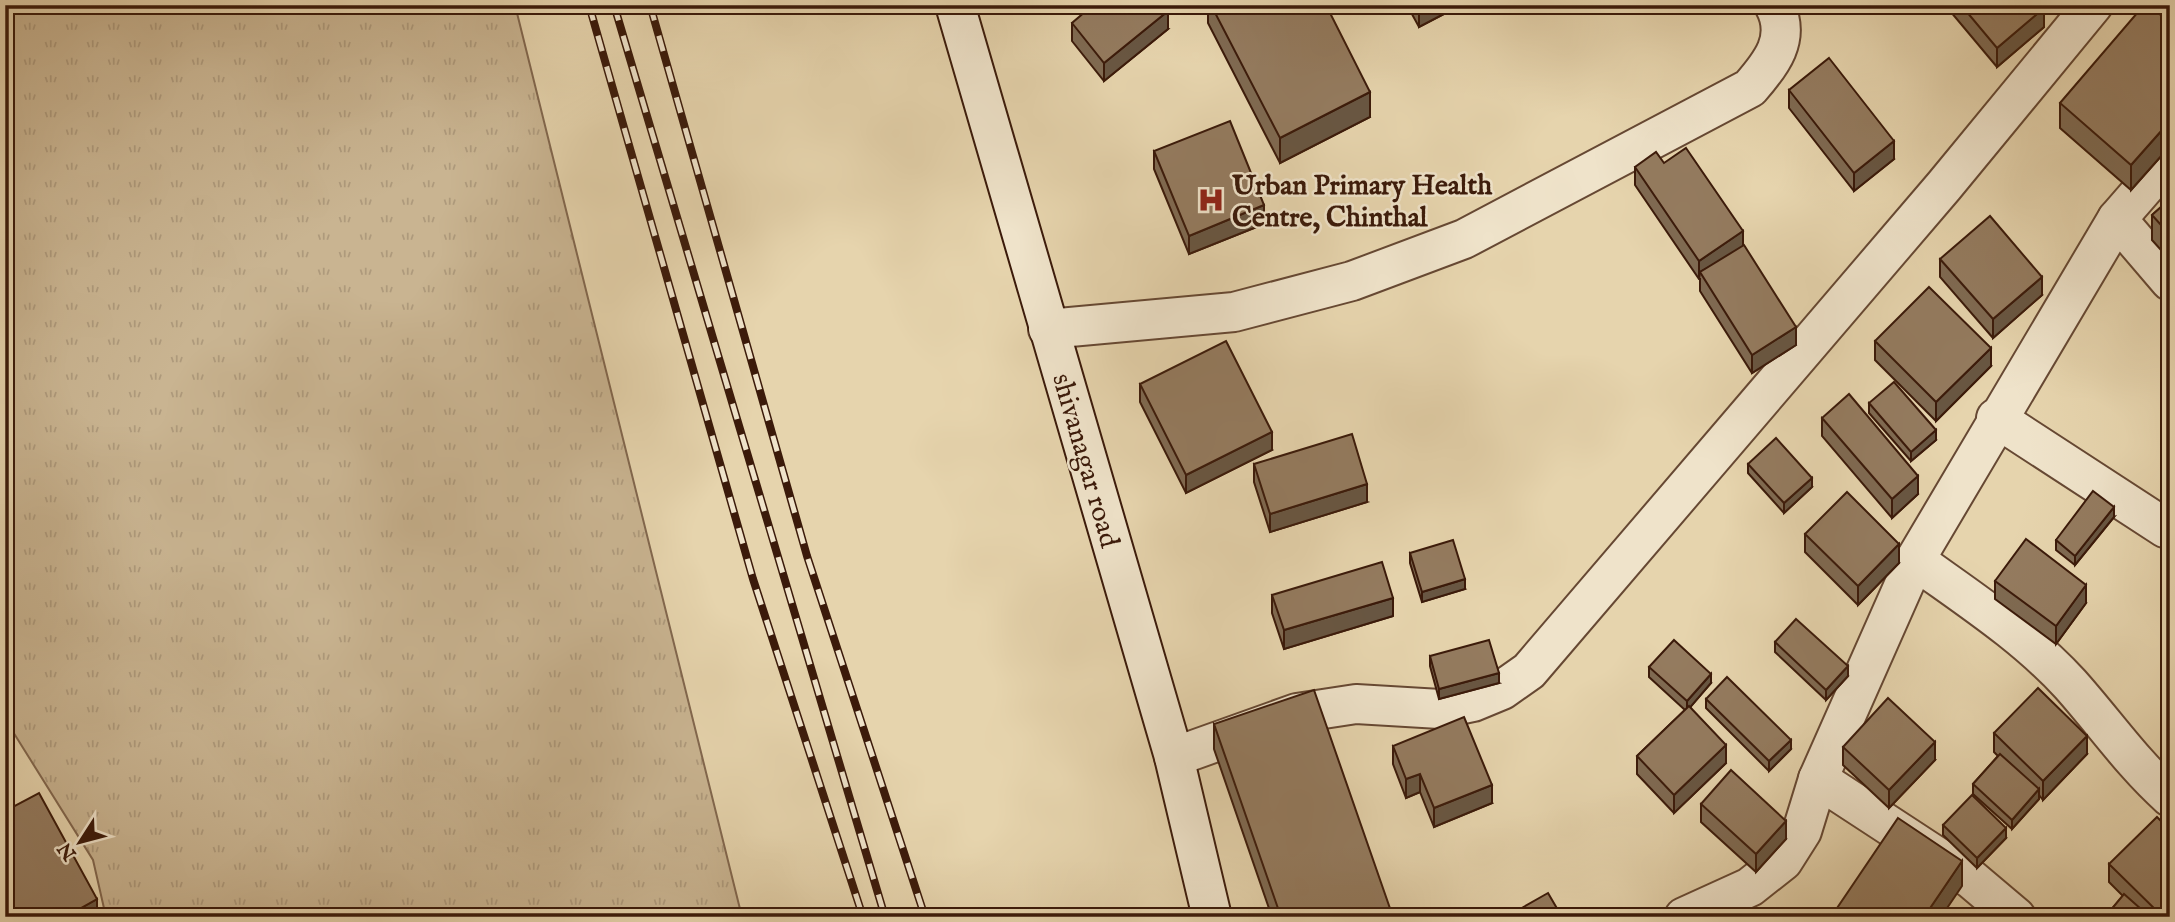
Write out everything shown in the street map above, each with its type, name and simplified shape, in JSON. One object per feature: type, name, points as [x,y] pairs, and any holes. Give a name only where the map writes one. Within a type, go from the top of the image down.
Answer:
[{"type":"street","name":"shivanagar road","points":[[955,5],[1174,757],[1212,917]]},
{"type":"street","points":[[1048,329],[1234,312],[1352,281],[1464,239],[1750,88],[1772,63],[1780,46],[1781,17],[1774,5]]},
{"type":"street","points":[[1174,757],[1297,713],[1356,704],[1440,709],[1473,702],[1502,690],[1529,671],[1917,218],[2092,5]]},
{"type":"street","points":[[1684,917],[1750,887],[1783,861],[1802,831],[1818,779],[1915,560],[1996,418],[2117,219],[2170,158]]},
{"type":"street","points":[[2117,219],[2170,281]]},
{"type":"street","points":[[1996,418],[2165,528]]},
{"type":"street","points":[[1915,560],[2010,628],[2070,684],[2139,769],[2170,797]]},
{"type":"street","points":[[1818,779],[1971,879],[2016,917]]},
{"type":"green space","points":[[5,5],[515,5],[742,917],[106,917],[93,860],[5,719]]},
{"type":"building","points":[[1093,5],[1164,5],[1168,11],[1104,63],[1072,23]]},
{"type":"building","points":[[1211,5],[1326,5],[1370,92],[1280,138]]},
{"type":"building","points":[[1961,5],[2041,5],[2044,8],[1997,48]]},
{"type":"building","points":[[2144,5],[2149,5],[2170,23],[2170,121],[2131,165],[2060,103]]},
{"type":"building","points":[[1829,58],[1894,141],[1854,173],[1789,90]]},
{"type":"building","points":[[1230,121],[1264,205],[1189,236],[1154,151]]},
{"type":"building","points":[[1686,148],[1743,231],[1699,261],[1635,167],[1656,152],[1664,163]]},
{"type":"building","points":[[2170,199],[2170,235],[2152,215]]},
{"type":"building","points":[[1990,216],[2042,277],[1993,319],[1940,259]]},
{"type":"building","points":[[1744,245],[1796,327],[1752,355],[1700,272]]},
{"type":"building","points":[[1929,287],[1991,348],[1936,402],[1875,341]]},
{"type":"building","points":[[1226,341],[1272,432],[1186,475],[1140,384]]},
{"type":"building","points":[[1894,382],[1936,430],[1911,452],[1869,403]]},
{"type":"building","points":[[1849,394],[1918,476],[1892,499],[1822,418]]},
{"type":"building","points":[[1352,434],[1367,484],[1270,514],[1254,464]]},
{"type":"building","points":[[1776,438],[1812,478],[1784,503],[1748,464]]},
{"type":"building","points":[[2093,491],[2114,507],[2075,556],[2056,540]]},
{"type":"building","points":[[1847,492],[1899,544],[1858,586],[1805,534]]},
{"type":"building","points":[[2026,539],[2086,585],[2056,626],[1995,581]]},
{"type":"building","points":[[1453,540],[1465,579],[1422,592],[1410,553]]},
{"type":"building","points":[[1382,562],[1393,598],[1284,630],[1272,595]]},
{"type":"building","points":[[1796,619],[1848,666],[1826,690],[1775,642]]},
{"type":"building","points":[[1489,640],[1499,673],[1439,689],[1430,656]]},
{"type":"building","points":[[1674,640],[1711,674],[1687,701],[1649,667]]},
{"type":"building","points":[[1727,677],[1791,740],[1769,761],[1706,699]]},
{"type":"building","points":[[2038,688],[2087,736],[2043,781],[1994,733]]},
{"type":"building","points":[[1314,690],[1393,917],[1281,917],[1214,724]]},
{"type":"building","points":[[1888,698],[1935,742],[1889,790],[1843,747]]},
{"type":"building","points":[[1689,706],[1726,745],[1674,795],[1637,756]]},
{"type":"building","points":[[1464,717],[1492,785],[1434,808],[1420,774],[1406,779],[1393,746]]},
{"type":"building","points":[[2000,754],[2039,789],[2012,820],[1973,784]]},
{"type":"building","points":[[1731,770],[1786,821],[1756,854],[1701,804]]},
{"type":"building","points":[[39,793],[97,899],[65,917],[5,917],[5,811]]},
{"type":"building","points":[[1972,795],[2006,828],[1977,858],[1943,825]]},
{"type":"building","points":[[2157,817],[2170,830],[2170,917],[2163,917],[2109,864]]},
{"type":"building","points":[[1898,818],[1962,861],[1924,917],[1831,917]]},
{"type":"building","points":[[1548,893],[1562,917],[1506,917]]},
{"type":"building","points":[[2124,894],[2150,917],[2105,917]]},
{"type":"railway","points":[[589,5],[753,579],[863,917]]},
{"type":"railway","points":[[614,5],[885,917]]},
{"type":"railway","points":[[650,5],[807,556],[925,917]]},
{"type":"place","name":"Urban Primary Health Centre, Chinthal","points":[[1211,200]]}]
